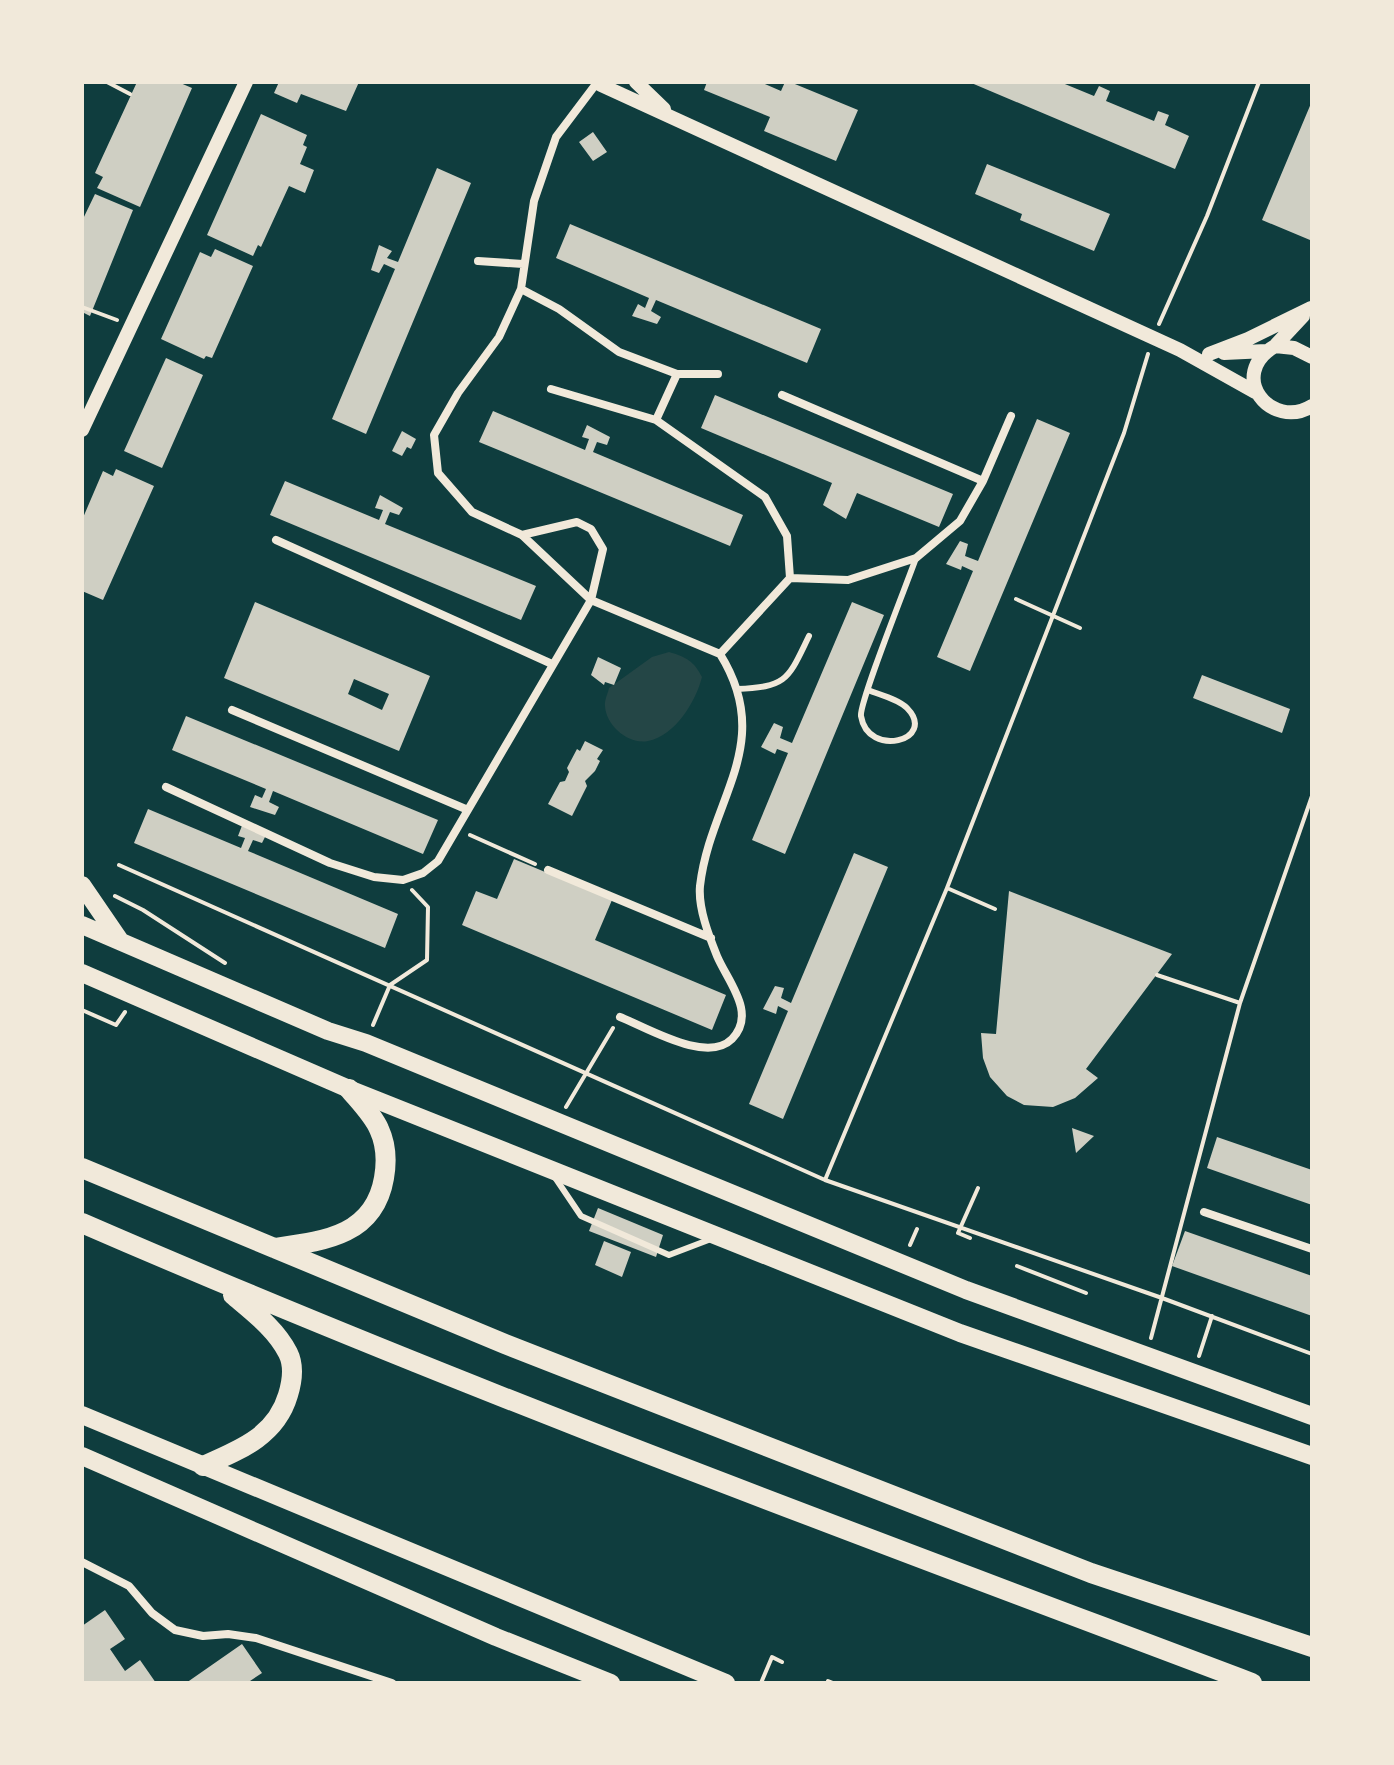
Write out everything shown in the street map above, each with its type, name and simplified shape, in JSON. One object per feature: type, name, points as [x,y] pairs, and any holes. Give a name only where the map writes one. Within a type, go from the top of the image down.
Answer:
[{"type":"highway","points":[[274,1248],[318,1242],[344,1234],[370,1215],[382,1191],[387,1162],[379,1127],[349,1089]]},
{"type":"highway","points":[[82,1168],[505,1344],[1091,1573],[1312,1647]]},
{"type":"highway","points":[[82,1223],[221,1284],[692,1471],[1252,1683]]},
{"type":"highway","points":[[203,1466],[244,1448],[270,1430],[284,1410],[292,1382],[289,1355],[274,1331],[221,1284]]},
{"type":"main road","points":[[82,885],[123,944]]},
{"type":"main road","points":[[82,925],[328,1031],[366,1043],[966,1290],[1312,1416]]},
{"type":"main road","points":[[82,973],[349,1089],[960,1333],[1312,1456]]},
{"type":"main road","points":[[82,1415],[726,1683]]},
{"type":"main road","points":[[82,1456],[496,1637],[611,1683]]},
{"type":"street","points":[[82,430],[246,82]]},
{"type":"street","points":[[636,82],[673,117]]},
{"type":"street","points":[[620,1017],[688,1045],[706,1049],[722,1047],[734,1037],[742,1021],[741,1002],[717,957],[700,889],[707,852],[736,773],[742,702],[732,674],[720,654],[591,600],[522,535],[472,512],[438,473],[434,445],[434,435],[458,393],[499,337],[521,289],[534,201],[556,137],[600,83],[1180,350],[1255,392],[1263,401],[1282,412],[1310,409]]},
{"type":"street","points":[[478,261],[523,264]]},
{"type":"street","points":[[521,289],[559,309],[619,352],[677,374],[718,374]]},
{"type":"street","points":[[1255,392],[1254,369],[1270,348],[1312,307]]},
{"type":"street","points":[[1209,354],[1248,339],[1312,307]]},
{"type":"street","points":[[1180,350],[1209,354],[1294,348],[1312,357]]},
{"type":"street","points":[[656,420],[677,374]]},
{"type":"street","points":[[551,389],[656,420],[765,497],[787,536],[790,578],[720,654]]},
{"type":"street","points":[[782,395],[983,481]]},
{"type":"street","points":[[790,578],[848,580],[916,558],[960,521],[983,481],[1011,416]]},
{"type":"street","points":[[166,787],[330,863],[374,877],[403,880],[423,873],[438,861],[591,600],[603,549],[591,529],[577,522],[522,535]]},
{"type":"street","points":[[276,540],[552,664]]},
{"type":"street","points":[[232,710],[468,810]]},
{"type":"street","points":[[548,870],[711,938]]},
{"type":"street","points":[[1204,1212],[1312,1249]]},
{"type":"street","points":[[82,1562],[129,1586],[152,1613],[175,1630],[203,1636],[228,1634],[256,1638],[392,1683]]},
{"type":"lane","points":[[868,690],[906,706],[913,716],[910,735],[902,741],[888,742],[872,734],[863,723],[860,712],[868,690],[916,558]]},
{"type":"lane","points":[[737,689],[769,687],[780,683],[796,663],[809,636]]},
{"type":"lane","points":[[550,1170],[581,1216],[669,1255],[718,1236]]},
{"type":"path","points":[[107,82],[130,94]]},
{"type":"path","points":[[825,1180],[947,888],[1124,433],[1153,338],[1207,216],[1259,82]]},
{"type":"path","points":[[82,307],[99,311],[130,326]]},
{"type":"path","points":[[1016,599],[1080,628]]},
{"type":"path","points":[[1146,1357],[1240,1003],[1312,796]]},
{"type":"path","points":[[457,829],[548,870]]},
{"type":"path","points":[[119,865],[825,1180],[1312,1354]]},
{"type":"path","points":[[366,1043],[390,985],[427,960],[428,907],[403,880]]},
{"type":"path","points":[[947,888],[995,909]]},
{"type":"path","points":[[115,896],[143,910]]},
{"type":"path","points":[[1157,975],[1240,1003]]},
{"type":"path","points":[[82,1010],[116,1025],[137,998]]},
{"type":"path","points":[[557,1123],[620,1017]]},
{"type":"path","points":[[970,1238],[958,1233],[978,1188]]},
{"type":"path","points":[[1017,1266],[1086,1293]]},
{"type":"path","points":[[1193,1374],[1212,1316]]},
{"type":"path","points":[[761,1683],[772,1657],[782,1662]]},
{"type":"shaded area","points":[[669,652],[689,660],[702,677],[695,696],[683,716],[658,738],[641,741],[626,737],[614,727],[606,713],[609,688],[652,657]]},
{"type":"building","points":[[137,82],[178,82],[192,88],[140,207],[97,188],[103,177],[95,173]]},
{"type":"building","points":[[279,82],[359,82],[346,111],[301,94],[297,103],[274,93]]},
{"type":"building","points":[[707,82],[760,82],[781,91],[785,82],[790,82],[858,110],[836,161],[764,131],[770,117],[704,90]]},
{"type":"building","points":[[969,82],[1060,82],[1094,96],[1099,86],[1110,91],[1106,101],[1154,121],[1158,111],[1169,115],[1165,125],[1189,136],[1175,169]]},
{"type":"building","points":[[1312,101],[1312,236],[1310,240],[1262,220]]},
{"type":"building","points":[[261,114],[307,135],[303,145],[307,147],[300,164],[314,170],[305,193],[289,186],[261,247],[258,245],[253,256],[207,235]]},
{"type":"building","points":[[593,132],[607,152],[593,161],[579,142]]},
{"type":"building","points":[[987,164],[1110,214],[1094,251],[1020,220],[1022,214],[975,194]]},
{"type":"building","points":[[437,168],[471,183],[366,434],[332,419],[395,269],[384,264],[379,273],[371,270],[379,245],[392,251],[387,258],[398,262]]},
{"type":"building","points":[[95,194],[133,210],[90,316],[82,312],[82,221]]},
{"type":"building","points":[[570,224],[821,329],[807,363],[656,300],[651,311],[661,317],[657,324],[632,316],[638,304],[645,308],[649,298],[556,258]]},
{"type":"building","points":[[215,249],[253,266],[212,358],[206,356],[204,359],[161,339],[200,252],[211,257]]},
{"type":"building","points":[[166,358],[203,375],[162,468],[124,451]]},
{"type":"building","points":[[715,395],[953,494],[939,527],[857,493],[846,519],[823,505],[832,483],[701,428]]},
{"type":"building","points":[[493,411],[585,450],[589,439],[582,437],[587,425],[610,437],[607,445],[597,442],[593,452],[743,515],[730,546],[479,442]]},
{"type":"building","points":[[1037,419],[1070,433],[970,671],[937,657],[973,571],[946,564],[960,541],[968,544],[965,556],[978,561]]},
{"type":"building","points":[[402,431],[416,439],[411,449],[407,447],[402,456],[392,451]]},
{"type":"building","points":[[116,469],[154,486],[103,600],[82,591],[82,520],[103,471],[113,476]]},
{"type":"building","points":[[285,481],[379,520],[383,510],[375,508],[380,495],[403,508],[399,515],[390,512],[385,524],[536,586],[521,620],[270,515]]},
{"type":"building","points":[[255,602],[430,676],[399,751],[224,678]],"holes":[[[354,679],[389,694],[382,710],[348,694]]]},
{"type":"building","points":[[852,602],[884,615],[785,854],[752,840],[788,753],[777,749],[775,754],[761,747],[774,723],[783,727],[780,738],[792,743]]},
{"type":"building","points":[[598,657],[621,668],[614,685],[605,682],[604,685],[591,675]]},
{"type":"building","points":[[1202,675],[1290,709],[1282,733],[1193,698]]},
{"type":"building","points":[[186,716],[438,820],[423,854],[273,791],[269,802],[279,807],[275,815],[250,807],[255,795],[262,798],[266,789],[172,750]]},
{"type":"building","points":[[585,741],[603,750],[597,759],[600,761],[595,771],[585,781],[587,786],[572,816],[548,804],[560,782],[565,781],[569,772],[567,768]]},
{"type":"building","points":[[148,809],[241,848],[245,838],[238,836],[243,823],[266,835],[262,843],[253,840],[248,851],[398,914],[385,948],[134,843]]},
{"type":"building","points":[[854,853],[888,867],[783,1119],[749,1104],[788,1011],[778,1006],[776,1014],[763,1009],[775,986],[784,988],[781,998],[791,1003]]},
{"type":"building","points":[[514,859],[612,900],[595,940],[726,995],[712,1030],[462,925],[476,891],[497,899]]},
{"type":"building","points":[[1009,891],[1172,954],[1086,1069],[1098,1078],[1075,1098],[1053,1107],[1024,1105],[1007,1096],[990,1077],[983,1058],[981,1033],[996,1034]]},
{"type":"building","points":[[1072,1128],[1094,1136],[1076,1153]]},
{"type":"building","points":[[1217,1137],[1312,1170],[1312,1205],[1207,1168]]},
{"type":"building","points":[[598,1208],[663,1235],[656,1257],[589,1231]]},
{"type":"building","points":[[1185,1231],[1312,1276],[1312,1316],[1172,1266]]},
{"type":"building","points":[[604,1241],[631,1252],[622,1277],[595,1265]]},
{"type":"building","points":[[105,1610],[125,1639],[110,1649],[125,1671],[140,1660],[156,1683],[82,1683],[82,1626]]},
{"type":"building","points":[[242,1644],[262,1673],[247,1683],[186,1683]]}]
